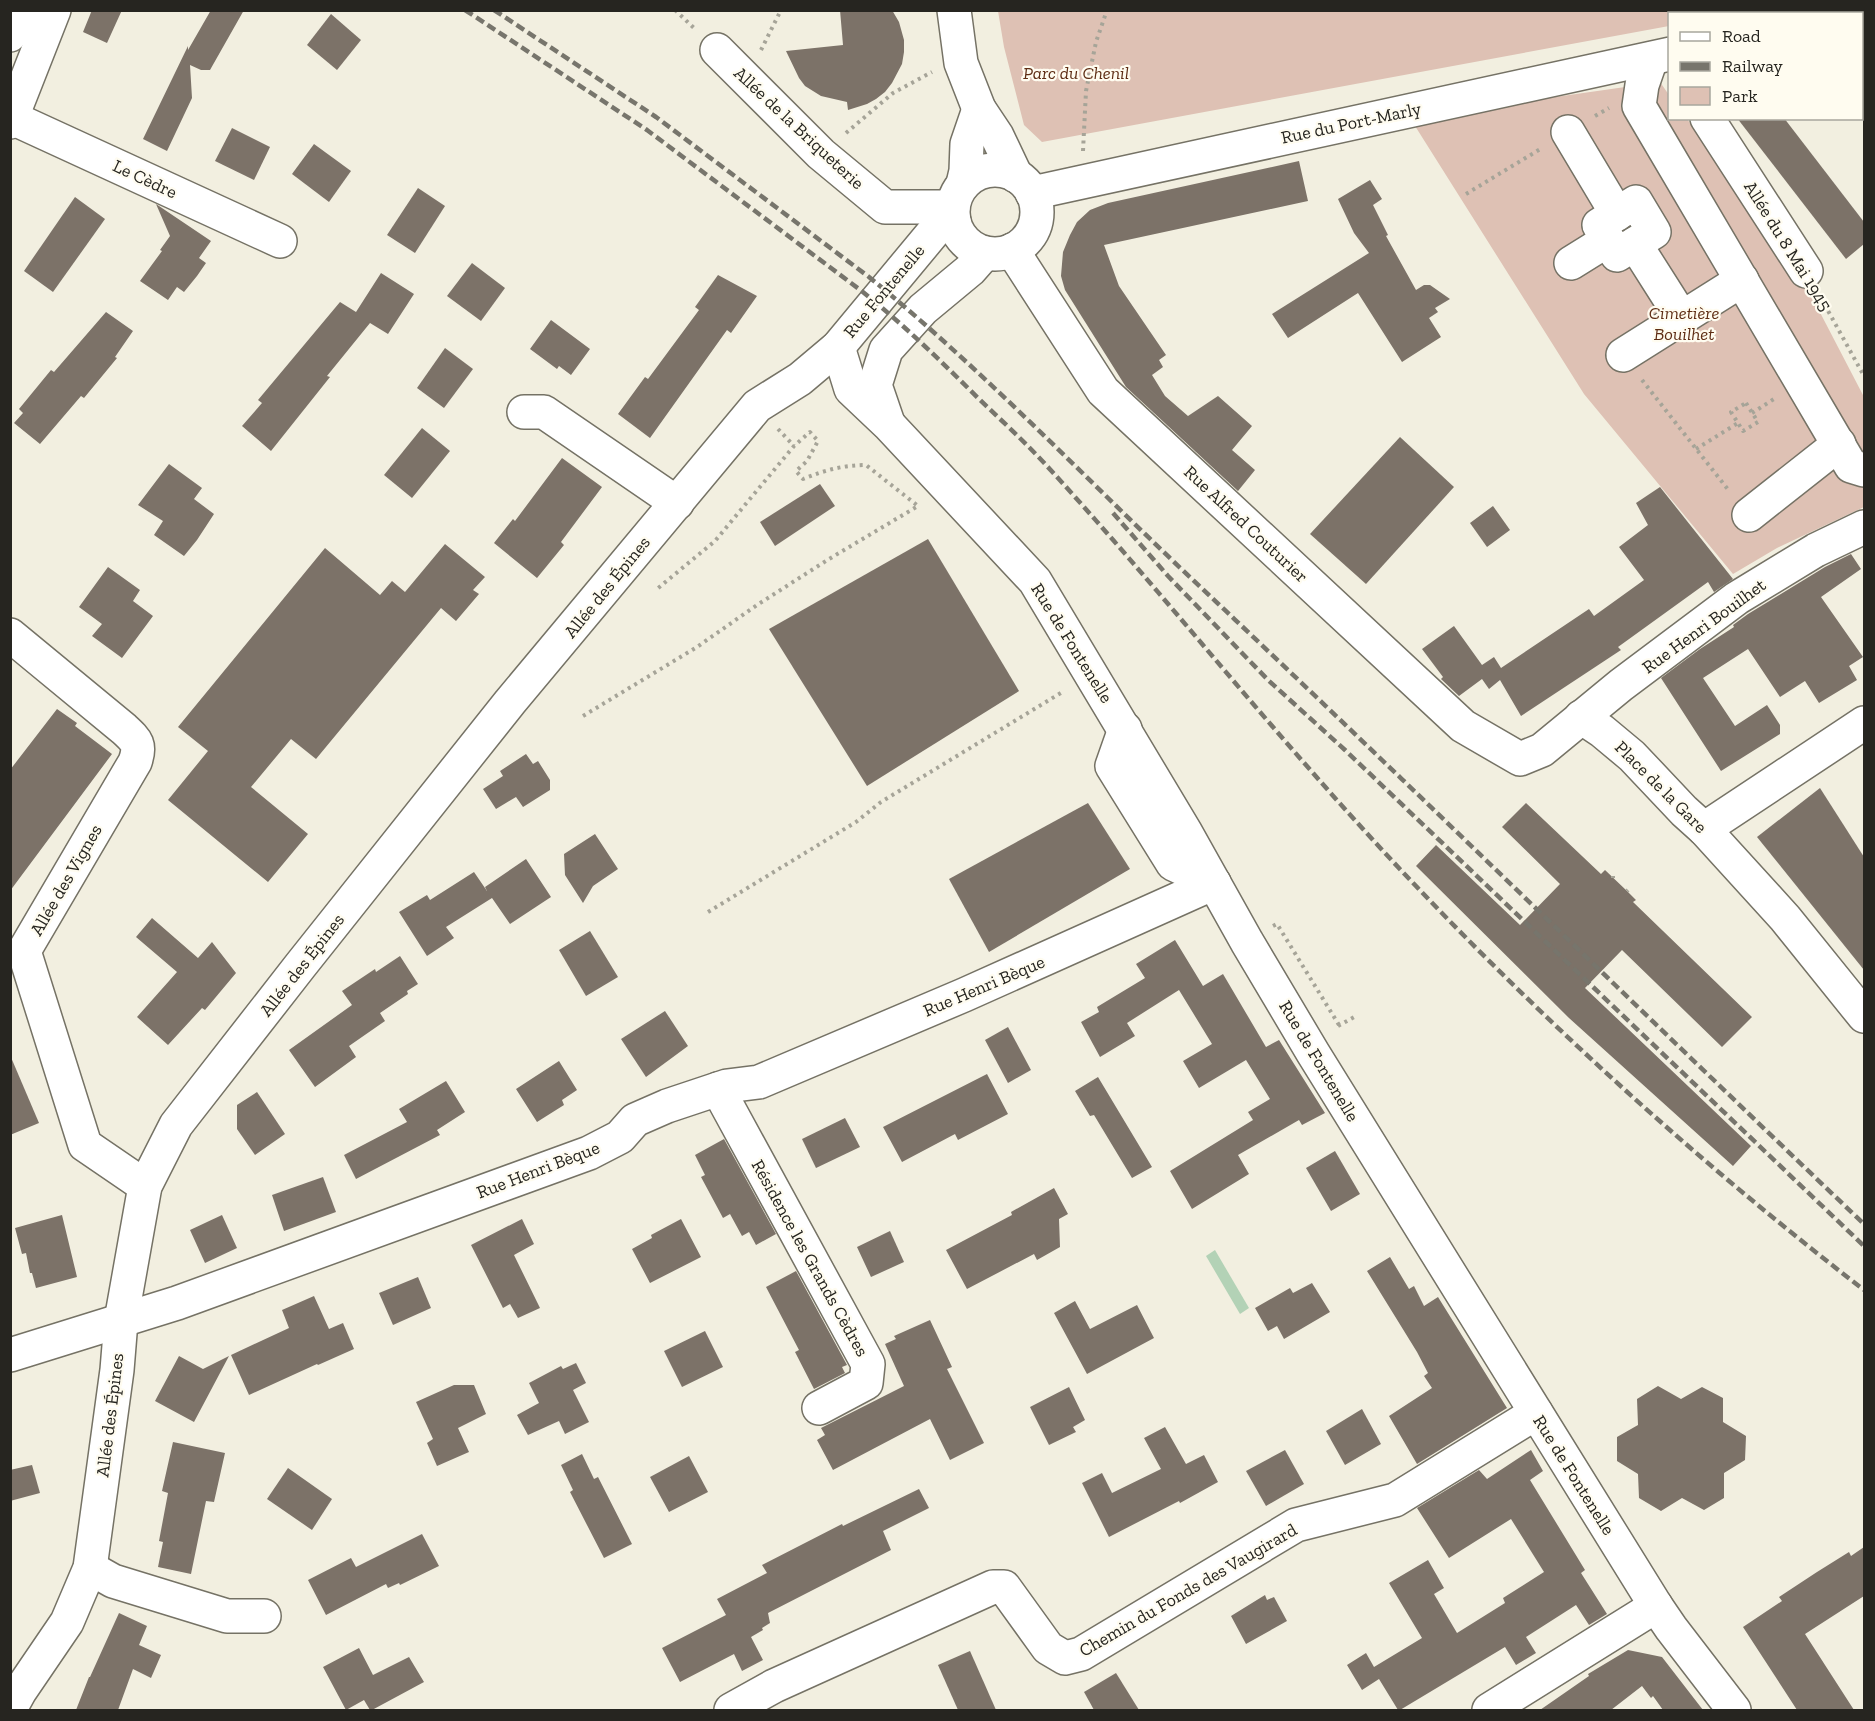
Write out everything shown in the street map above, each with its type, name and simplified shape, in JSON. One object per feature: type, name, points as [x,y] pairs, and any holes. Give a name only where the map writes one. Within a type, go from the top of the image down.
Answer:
[{"type":"street","points":[[10,35],[20,10]]},
{"type":"street","points":[[11,118],[54,10]]},
{"type":"street","points":[[889,425],[875,385],[886,350],[923,309],[970,270],[998,251],[1023,243],[1032,232],[1036,219],[1036,205],[979,109],[961,63],[954,10]]},
{"type":"street","name":"Allée de la Briqueterie","points":[[717,50],[821,154],[885,207],[957,204]]},
{"type":"street","points":[[1664,57],[1642,85],[1639,106],[1851,466],[1864,470]]},
{"type":"street","name":"Rue du Port-Marly","points":[[1024,184],[1081,181],[1664,57]]},
{"type":"street","points":[[979,109],[967,144],[966,171],[957,204],[958,232],[974,248],[998,251]]},
{"type":"street","name":"Le Cèdre","points":[[11,118],[280,241]]},
{"type":"street","name":"Allée du 8 Mai 1945","points":[[1708,120],[1806,271]]},
{"type":"street","points":[[1568,132],[1682,318]]},
{"type":"street","points":[[957,204],[975,175],[988,170],[1003,171],[1024,184]]},
{"type":"street","points":[[1571,263],[1688,189]]},
{"type":"street","name":"Rue Fontenelle","points":[[889,425],[851,389],[838,346],[957,204]]},
{"type":"street","name":"Rue Alfred Couturier","points":[[998,251],[1103,391],[1463,726],[1520,759],[1542,750],[1581,717]]},
{"type":"street","points":[[1623,355],[1742,280]]},
{"type":"street","name":"Allée des Épines","points":[[10,1709],[67,1622],[90,1568],[117,1370],[121,1321],[145,1186],[177,1125],[510,702],[757,406],[800,379],[838,346]]},
{"type":"street","points":[[524,412],[544,412],[677,503]]},
{"type":"street","name":"Rue de Fontenelle","points":[[889,425],[1035,581],[1125,729],[1313,1053],[1656,1606],[1734,1710]]},
{"type":"street","points":[[1749,515],[1839,444]]},
{"type":"street","name":"Rue Henri Bouilhet","points":[[1581,717],[1737,598],[1816,550],[1864,527]]},
{"type":"street","name":"Allée des Vignes","points":[[10,635],[124,729],[135,740],[139,752],[24,951],[85,1145],[145,1186]]},
{"type":"street","name":"Place de la Gare","points":[[1581,717],[1632,756],[1704,829],[1785,918],[1864,1017]]},
{"type":"street","points":[[1704,829],[1864,723]]},
{"type":"street","name":"Rue Henri Bèque","points":[[10,1354],[177,1303],[589,1153],[620,1137],[635,1120],[666,1106],[727,1086],[759,1082],[964,995],[1214,883]]},
{"type":"street","name":"Résidence les Grands Cèdres","points":[[718,1089],[868,1364],[866,1383],[819,1408]]},
{"type":"street","name":"Chemin du Fonds des Vaugirard","points":[[731,1710],[774,1686],[993,1587],[1004,1587],[1048,1648],[1065,1658],[1081,1654],[1296,1525],[1395,1500],[1536,1413]]},
{"type":"street","points":[[90,1568],[113,1581],[227,1616],[264,1616]]},
{"type":"street","points":[[1489,1710],[1656,1606]]},
{"type":"path","points":[[747,80],[781,10]]},
{"type":"path","points":[[1081,181],[1086,91],[1096,42],[1107,10]]},
{"type":"path","points":[[821,154],[893,93],[932,72],[961,63]]},
{"type":"path","name":"Allée du 8 Mai 1945","points":[[1806,271],[1864,376]]},
{"type":"path","points":[[1623,355],[1749,515]]},
{"type":"path","points":[[1746,403],[1758,422],[1743,431],[1738,423],[1731,412],[1746,403]]},
{"type":"path","points":[[1696,449],[1738,423]]},
{"type":"path","points":[[583,716],[697,647],[829,559],[918,506],[866,465],[847,465],[824,470],[803,479],[796,471],[807,461],[818,441],[810,432],[794,446],[715,541],[657,589]]},
{"type":"path","points":[[708,912],[823,843],[856,822],[881,802],[1092,674]]},
{"type":"path","points":[[1288,941],[1339,1025],[1356,1016]]},
{"type":"green space","name":"Parc du Chenil","points":[[998,10],[1739,11],[1668,12],[1668,26],[1042,142],[1024,125],[1004,47]]},
{"type":"green space","name":"Cimetière Bouilhet","points":[[1660,82],[1668,94],[1668,120],[1688,120],[1800,274],[1864,397],[1864,507],[1777,548],[1733,574],[1584,394],[1410,118]]},
{"type":"shaded area","points":[[1215,1250],[1249,1308],[1240,1314],[1206,1256]]},
{"type":"building","points":[[92,10],[122,10],[107,43],[83,32]]},
{"type":"building","points":[[211,10],[244,10],[210,70],[201,70],[190,65],[192,98],[167,151],[143,139],[188,46],[188,50]]},
{"type":"building","points":[[840,10],[892,10],[899,22],[904,40],[902,64],[885,92],[867,104],[848,110],[847,102],[821,96],[805,86],[786,51],[843,45]]},
{"type":"building","points":[[331,14],[361,40],[337,70],[307,45]]},
{"type":"building","points":[[1739,120],[1786,120],[1864,222],[1864,244],[1846,259]]},
{"type":"building","points":[[232,128],[270,147],[254,180],[215,161]]},
{"type":"building","points":[[314,144],[351,171],[329,202],[292,174]]},
{"type":"building","points":[[1299,161],[1308,201],[1104,245],[1119,286],[1166,355],[1159,360],[1163,367],[1152,375],[1165,396],[1188,416],[1218,396],[1252,426],[1232,450],[1255,470],[1238,491],[1126,387],[1065,290],[1061,276],[1063,252],[1077,222],[1090,210],[1108,203]]},
{"type":"building","points":[[1370,180],[1382,199],[1373,205],[1388,235],[1386,236],[1416,290],[1424,285],[1430,285],[1450,299],[1435,308],[1438,312],[1429,318],[1441,337],[1402,362],[1358,293],[1288,338],[1272,314],[1369,253],[1354,233],[1338,199]]},
{"type":"building","points":[[418,188],[445,206],[415,253],[387,235]]},
{"type":"building","points":[[75,197],[105,219],[53,292],[24,271]]},
{"type":"building","points":[[156,204],[211,241],[199,258],[206,263],[197,276],[184,292],[177,287],[168,300],[140,281],[170,236]]},
{"type":"building","points":[[472,263],[505,288],[481,321],[447,296]]},
{"type":"building","points":[[381,273],[414,294],[388,334],[370,323],[271,451],[242,426],[262,403],[258,400],[340,302],[356,312]]},
{"type":"building","points":[[718,275],[757,296],[731,333],[727,330],[650,438],[618,414],[645,377],[648,379],[699,310],[695,307]]},
{"type":"building","points":[[106,312],[133,331],[115,357],[117,358],[84,398],[81,396],[40,444],[14,423],[23,413],[19,409],[51,370],[54,372]]},
{"type":"building","points":[[551,320],[590,349],[571,375],[559,366],[557,369],[530,349]]},
{"type":"building","points":[[445,348],[473,369],[444,408],[417,388]]},
{"type":"building","points":[[422,428],[450,451],[412,498],[384,475]]},
{"type":"building","points":[[1400,437],[1454,487],[1366,584],[1310,534]]},
{"type":"building","points":[[562,458],[602,487],[561,542],[564,545],[537,578],[494,543],[513,519],[515,521]]},
{"type":"building","points":[[169,464],[202,488],[194,499],[214,514],[184,556],[154,535],[163,521],[138,505]]},
{"type":"building","points":[[820,484],[835,506],[775,546],[760,522]]},
{"type":"building","points":[[1660,487],[1733,579],[1714,592],[1708,582],[1618,647],[1621,650],[1521,716],[1500,680],[1489,689],[1482,679],[1459,696],[1441,679],[1443,677],[1422,649],[1454,626],[1482,665],[1494,657],[1501,668],[1589,609],[1594,616],[1644,580],[1619,547],[1648,525],[1636,503]]},
{"type":"building","points":[[1493,506],[1510,530],[1487,547],[1470,523]]},
{"type":"building","points":[[928,539],[1019,691],[867,786],[769,629]]},
{"type":"building","points":[[445,544],[485,577],[473,590],[479,594],[456,621],[441,608],[316,759],[291,739],[251,787],[308,834],[268,882],[168,800],[208,751],[178,727],[325,548],[380,595],[392,581],[405,592]]},
{"type":"building","points":[[1851,554],[1861,569],[1821,597],[1863,657],[1849,666],[1857,680],[1819,703],[1805,681],[1780,697],[1748,649],[1703,678],[1735,726],[1767,705],[1780,725],[1780,734],[1721,771],[1661,678],[1734,627],[1733,625],[1748,614],[1825,567]]},
{"type":"building","points":[[108,567],[140,590],[133,601],[153,616],[122,658],[92,636],[102,624],[79,607]]},
{"type":"building","points":[[57,709],[77,723],[75,726],[112,754],[10,891],[10,770]]},
{"type":"building","points":[[526,754],[533,764],[538,761],[550,780],[550,790],[523,807],[516,797],[496,809],[483,789],[503,776],[500,771]]},
{"type":"building","points":[[1820,788],[1864,857],[1864,970],[1757,837]]},
{"type":"building","points":[[1088,803],[1130,869],[989,952],[949,879]]},
{"type":"building","points":[[1526,803],[1601,874],[1605,870],[1636,900],[1633,902],[1752,1017],[1722,1047],[1622,950],[1585,988],[1751,1146],[1733,1166],[1569,1018],[1416,866],[1436,845],[1520,925],[1560,884],[1502,827]]},
{"type":"building","points":[[595,834],[618,869],[593,886],[583,903],[565,875],[564,854]]},
{"type":"building","points":[[526,859],[551,897],[510,924],[492,898],[446,927],[454,938],[427,956],[399,912],[427,895],[430,900],[474,872],[487,891],[485,887]]},
{"type":"building","points":[[152,918],[198,958],[212,942],[236,973],[205,1010],[202,1008],[168,1045],[137,1017],[177,972],[136,937]]},
{"type":"building","points":[[590,931],[618,977],[586,996],[559,950]]},
{"type":"building","points":[[1175,940],[1203,986],[1223,974],[1266,1047],[1279,1040],[1325,1113],[1302,1125],[1299,1120],[1238,1155],[1249,1174],[1192,1209],[1170,1171],[1253,1120],[1248,1112],[1270,1099],[1246,1060],[1199,1088],[1183,1061],[1212,1044],[1179,990],[1127,1023],[1135,1036],[1100,1057],[1081,1022],[1099,1012],[1097,1007],[1145,978],[1136,964]]},
{"type":"building","points":[[400,956],[418,984],[407,991],[408,994],[380,1013],[385,1021],[349,1046],[356,1057],[315,1087],[289,1050],[352,1005],[342,991]]},
{"type":"building","points":[[665,1011],[688,1046],[646,1077],[621,1039]]},
{"type":"building","points":[[1008,1027],[1031,1070],[1008,1083],[985,1040]]},
{"type":"building","points":[[10,1055],[39,1123],[10,1135]]},
{"type":"building","points":[[559,1061],[577,1090],[562,1100],[564,1105],[537,1122],[516,1089]]},
{"type":"building","points":[[987,1074],[1008,1114],[958,1140],[955,1134],[902,1162],[883,1127]]},
{"type":"building","points":[[1098,1077],[1152,1167],[1132,1178],[1094,1115],[1090,1116],[1075,1091]]},
{"type":"building","points":[[446,1081],[465,1112],[437,1130],[440,1135],[356,1179],[344,1155],[407,1122],[399,1109]]},
{"type":"building","points":[[257,1092],[285,1134],[255,1155],[237,1129],[237,1105]]},
{"type":"building","points":[[845,1118],[860,1147],[816,1168],[802,1139]]},
{"type":"building","points":[[724,1139],[776,1234],[756,1245],[749,1232],[742,1236],[730,1214],[723,1218],[701,1177],[705,1175],[695,1155]]},
{"type":"building","points":[[1335,1151],[1360,1194],[1331,1211],[1306,1168]]},
{"type":"building","points":[[323,1177],[336,1212],[284,1231],[272,1195]]},
{"type":"building","points":[[1054,1188],[1068,1214],[1059,1219],[1060,1247],[1037,1260],[1034,1254],[967,1289],[946,1250],[1012,1215],[1011,1212]]},
{"type":"building","points":[[62,1215],[77,1277],[36,1288],[26,1253],[22,1254],[15,1228]]},
{"type":"building","points":[[222,1215],[237,1248],[205,1263],[190,1230]]},
{"type":"building","points":[[522,1219],[534,1244],[514,1255],[540,1308],[518,1318],[510,1304],[503,1308],[471,1245]]},
{"type":"building","points":[[681,1219],[701,1257],[650,1283],[632,1249],[652,1238],[651,1235]]},
{"type":"building","points":[[890,1231],[904,1262],[871,1277],[857,1247]]},
{"type":"building","points":[[1390,1257],[1409,1289],[1414,1286],[1424,1306],[1438,1297],[1507,1408],[1417,1464],[1389,1416],[1432,1388],[1424,1376],[1428,1373],[1417,1352],[1367,1271]]},
{"type":"building","points":[[796,1271],[847,1365],[842,1367],[845,1373],[814,1389],[795,1352],[799,1350],[766,1287]]},
{"type":"building","points":[[418,1277],[431,1308],[393,1325],[379,1293]]},
{"type":"building","points":[[1312,1283],[1330,1312],[1284,1339],[1277,1326],[1268,1331],[1255,1308],[1290,1288],[1293,1293]]},
{"type":"building","points":[[314,1296],[329,1329],[343,1323],[354,1349],[249,1395],[231,1355],[289,1328],[282,1310]]},
{"type":"building","points":[[1075,1301],[1090,1329],[1137,1305],[1154,1338],[1087,1374],[1054,1313]]},
{"type":"building","points":[[930,1320],[952,1367],[947,1369],[984,1443],[950,1460],[930,1419],[833,1470],[817,1440],[825,1435],[821,1428],[904,1386],[885,1344],[896,1339],[894,1336]]},
{"type":"building","points":[[705,1331],[723,1367],[682,1387],[664,1351]]},
{"type":"building","points":[[179,1356],[203,1369],[229,1356],[194,1422],[155,1401]]},
{"type":"building","points":[[576,1363],[586,1383],[573,1390],[589,1422],[565,1434],[559,1421],[528,1435],[517,1415],[539,1403],[529,1383],[561,1366],[563,1369]]},
{"type":"building","points":[[454,1385],[474,1385],[486,1414],[458,1428],[469,1452],[437,1466],[427,1443],[433,1439],[416,1402]]},
{"type":"building","points":[[1658,1386],[1681,1399],[1702,1387],[1723,1398],[1723,1422],[1746,1436],[1745,1460],[1724,1473],[1724,1498],[1704,1510],[1682,1498],[1661,1511],[1639,1498],[1638,1474],[1617,1461],[1617,1437],[1638,1425],[1637,1399]]},
{"type":"building","points":[[1069,1387],[1085,1420],[1073,1427],[1076,1432],[1049,1445],[1030,1407]]},
{"type":"building","points":[[1362,1409],[1381,1444],[1345,1465],[1326,1431]]},
{"type":"building","points":[[1165,1427],[1186,1464],[1204,1455],[1218,1482],[1109,1537],[1082,1483],[1102,1473],[1112,1493],[1161,1469],[1144,1438]]},
{"type":"building","points":[[173,1442],[225,1453],[214,1502],[206,1501],[191,1574],[158,1567],[163,1542],[159,1541],[168,1493],[162,1491]]},
{"type":"building","points":[[1285,1450],[1304,1484],[1266,1506],[1246,1471]]},
{"type":"building","points":[[1531,1450],[1543,1471],[1530,1480],[1585,1570],[1581,1573],[1607,1614],[1589,1625],[1576,1605],[1526,1637],[1536,1653],[1516,1665],[1505,1647],[1400,1710],[1379,1679],[1362,1690],[1347,1665],[1366,1653],[1374,1667],[1422,1638],[1389,1583],[1428,1560],[1444,1588],[1434,1594],[1457,1633],[1505,1603],[1503,1598],[1544,1572],[1511,1519],[1449,1558],[1417,1508],[1479,1470],[1487,1479]]},
{"type":"building","points":[[582,1454],[594,1479],[598,1477],[632,1544],[604,1558],[570,1492],[573,1490],[561,1465]]},
{"type":"building","points":[[689,1456],[708,1492],[669,1512],[650,1477]]},
{"type":"building","points":[[32,1465],[40,1493],[10,1501],[10,1470]]},
{"type":"building","points":[[288,1468],[332,1499],[312,1530],[267,1499]]},
{"type":"building","points":[[919,1489],[929,1508],[883,1531],[891,1550],[768,1613],[770,1623],[751,1637],[763,1660],[742,1671],[734,1654],[680,1682],[662,1648],[726,1615],[717,1599],[767,1573],[762,1565],[842,1524],[843,1526]]},
{"type":"building","points":[[422,1534],[439,1566],[400,1585],[399,1583],[388,1588],[386,1584],[326,1615],[308,1580],[351,1558],[356,1567]]},
{"type":"building","points":[[1864,1547],[1864,1596],[1805,1634],[1854,1710],[1797,1710],[1743,1627],[1782,1601],[1779,1597],[1849,1552],[1851,1556]]},
{"type":"building","points":[[1265,1595],[1267,1600],[1274,1597],[1287,1621],[1246,1644],[1231,1616]]},
{"type":"building","points":[[119,1613],[147,1626],[139,1645],[161,1655],[151,1678],[133,1669],[118,1710],[76,1710],[89,1677]]},
{"type":"building","points":[[359,1648],[373,1675],[409,1657],[424,1682],[372,1710],[364,1700],[346,1710],[323,1667]]},
{"type":"building","points":[[1628,1650],[1662,1657],[1703,1710],[1663,1710],[1642,1686],[1611,1710],[1540,1710],[1589,1676],[1588,1674]]},
{"type":"building","points":[[970,1651],[996,1710],[958,1710],[938,1665]]},
{"type":"building","points":[[1116,1673],[1139,1710],[1094,1710],[1084,1692]]},
{"type":"railway","points":[[465,10],[647,130],[859,289],[906,329],[1046,465],[1114,541],[1279,735],[1441,912],[1576,1045],[1646,1109],[1790,1232],[1864,1290]]},
{"type":"railway","points":[[494,10],[656,117],[869,277],[953,349],[1864,1224]]},
{"type":"railway","points":[[1113,513],[1168,576],[1268,680],[1345,750],[1864,1246]]}]
